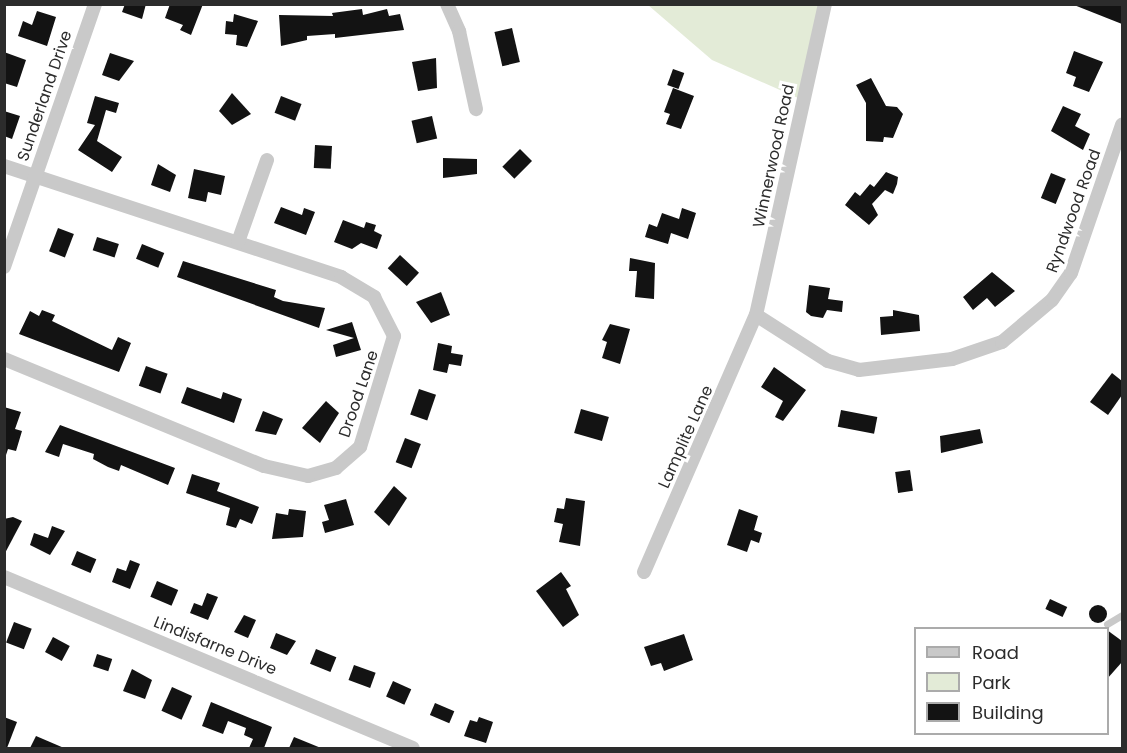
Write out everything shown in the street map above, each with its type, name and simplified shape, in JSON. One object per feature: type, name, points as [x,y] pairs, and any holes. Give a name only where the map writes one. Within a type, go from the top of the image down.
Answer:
[{"type":"street","name":"Sunderland Drive","points":[[4,267],[95,4]]},
{"type":"street","points":[[447,4],[459,30],[476,109]]},
{"type":"street","name":"Winnerwood Road","points":[[756,315],[825,4]]},
{"type":"street","name":"Ryndwood Road","points":[[756,315],[828,361],[859,370],[952,359],[1002,342],[1052,300],[1071,273],[1122,125]]},
{"type":"street","points":[[238,242],[267,160]]},
{"type":"street","name":"Drood Lane","points":[[4,166],[340,277],[374,297],[387,316],[392,348],[367,431],[353,455],[336,468],[309,476],[275,469],[4,359]]},
{"type":"street","name":"Lamplite Lane","points":[[644,572],[756,315]]},
{"type":"street","name":"Lindisfarne Drive","points":[[4,577],[413,748]]},
{"type":"lane","points":[[1107,624],[1122,615]]},
{"type":"green space","points":[[648,5],[819,5],[798,98],[712,60]]},
{"type":"building","points":[[125,4],[146,4],[142,19],[122,12]]},
{"type":"building","points":[[170,4],[203,4],[191,35],[180,30],[183,25],[165,18]]},
{"type":"building","points":[[1122,4],[1122,24],[1074,5]]},
{"type":"building","points":[[362,9],[363,15],[387,9],[389,16],[400,14],[404,30],[335,38],[335,34],[307,36],[307,40],[281,46],[279,15],[333,16],[332,13]]},
{"type":"building","points":[[37,11],[56,17],[47,46],[18,36],[23,21],[32,25]]},
{"type":"building","points":[[234,14],[258,21],[247,47],[236,45],[237,35],[225,34],[226,21],[233,22]]},
{"type":"building","points":[[512,28],[520,62],[502,66],[494,32]]},
{"type":"building","points":[[1074,51],[1103,62],[1089,92],[1073,86],[1076,77],[1066,73]]},
{"type":"building","points":[[4,52],[26,60],[17,87],[4,83]]},
{"type":"building","points":[[110,53],[134,61],[119,81],[102,75]]},
{"type":"building","points":[[436,58],[437,88],[418,91],[412,62]]},
{"type":"building","points":[[673,69],[684,73],[678,89],[667,85]]},
{"type":"building","points":[[871,78],[886,106],[897,107],[903,114],[893,138],[884,137],[883,142],[866,141],[866,103],[856,85]]},
{"type":"building","points":[[673,88],[694,96],[681,129],[666,124],[670,114],[664,112]]},
{"type":"building","points":[[232,93],[251,114],[232,125],[219,111]]},
{"type":"building","points":[[95,96],[119,103],[116,113],[106,110],[97,141],[122,157],[112,172],[78,150],[95,125],[87,123]]},
{"type":"building","points":[[281,96],[302,104],[295,121],[275,113]]},
{"type":"building","points":[[1063,106],[1081,114],[1075,126],[1090,134],[1083,150],[1051,131]]},
{"type":"building","points":[[4,111],[20,116],[12,139],[4,136]]},
{"type":"building","points":[[432,116],[437,138],[417,143],[412,121]]},
{"type":"building","points":[[315,145],[332,146],[331,169],[314,168]]},
{"type":"building","points":[[520,149],[532,161],[514,179],[502,167]]},
{"type":"building","points":[[443,158],[477,159],[477,174],[443,178]]},
{"type":"building","points":[[158,164],[176,175],[170,192],[151,185]]},
{"type":"building","points":[[194,169],[225,176],[221,195],[208,192],[206,202],[188,198]]},
{"type":"building","points":[[886,172],[898,177],[897,184],[893,194],[885,190],[872,204],[878,215],[869,225],[845,205],[855,192],[860,196],[870,184],[874,187]]},
{"type":"building","points":[[1051,173],[1066,179],[1056,204],[1041,198]]},
{"type":"building","points":[[281,207],[302,215],[304,208],[315,212],[306,235],[274,223]]},
{"type":"building","points":[[682,208],[696,213],[688,239],[671,233],[668,244],[645,237],[649,224],[657,227],[662,213],[679,219]]},
{"type":"building","points":[[343,220],[364,228],[366,222],[376,225],[374,231],[382,235],[377,249],[361,243],[352,249],[334,242]]},
{"type":"building","points":[[58,228],[74,234],[65,257],[49,251]]},
{"type":"building","points":[[97,237],[119,244],[115,257],[93,250]]},
{"type":"building","points":[[142,244],[164,253],[158,268],[136,259]]},
{"type":"building","points":[[400,255],[419,273],[407,286],[388,268]]},
{"type":"building","points":[[630,258],[655,263],[654,299],[635,297],[637,271],[629,271]]},
{"type":"building","points":[[183,261],[276,290],[274,297],[283,301],[325,308],[319,328],[177,277]]},
{"type":"building","points":[[992,272],[1015,291],[995,307],[987,298],[973,310],[963,297]]},
{"type":"building","points":[[809,285],[830,288],[828,299],[843,301],[842,312],[827,310],[823,318],[811,316],[806,312]]},
{"type":"building","points":[[441,292],[450,315],[431,323],[416,302]]},
{"type":"building","points":[[42,310],[55,315],[52,321],[112,350],[118,337],[131,343],[119,372],[19,334],[30,311],[39,316]]},
{"type":"building","points":[[893,310],[919,315],[920,331],[881,335],[880,317],[893,316]]},
{"type":"building","points":[[352,322],[361,350],[336,357],[333,345],[354,338],[326,330]]},
{"type":"building","points":[[610,324],[630,329],[620,364],[602,358],[607,342],[602,340]]},
{"type":"building","points":[[438,343],[452,346],[451,353],[463,355],[461,366],[449,364],[447,373],[433,370]]},
{"type":"building","points":[[146,366],[168,374],[160,394],[139,386]]},
{"type":"building","points":[[774,367],[806,390],[783,421],[775,417],[783,401],[761,387]]},
{"type":"building","points":[[1112,373],[1122,381],[1122,395],[1108,415],[1090,402]]},
{"type":"building","points":[[187,387],[221,399],[223,392],[242,399],[234,423],[181,403]]},
{"type":"building","points":[[419,389],[436,395],[427,420],[410,415]]},
{"type":"building","points":[[326,401],[339,413],[320,443],[302,428]]},
{"type":"building","points":[[4,407],[21,412],[15,429],[22,431],[16,451],[8,449],[6,455]]},
{"type":"building","points":[[581,409],[609,417],[602,441],[574,433]]},
{"type":"building","points":[[841,410],[877,417],[874,434],[838,427]]},
{"type":"building","points":[[263,411],[283,419],[276,435],[255,431]]},
{"type":"building","points":[[60,425],[175,468],[168,485],[121,465],[119,471],[108,467],[93,459],[94,454],[63,444],[59,457],[45,452]]},
{"type":"building","points":[[980,429],[983,443],[941,453],[940,436]]},
{"type":"building","points":[[405,438],[421,444],[412,468],[396,462]]},
{"type":"building","points":[[910,470],[913,491],[898,493],[895,472]]},
{"type":"building","points":[[192,474],[220,483],[217,491],[259,507],[252,524],[240,519],[236,528],[226,525],[230,508],[186,493]]},
{"type":"building","points":[[394,486],[407,498],[389,526],[374,512]]},
{"type":"building","points":[[566,498],[585,501],[580,546],[559,542],[563,524],[554,522],[557,508],[564,509]]},
{"type":"building","points":[[346,499],[354,525],[325,533],[322,522],[329,520],[324,505]]},
{"type":"building","points":[[289,509],[306,511],[303,537],[272,539],[276,513],[288,515]]},
{"type":"building","points":[[739,509],[758,516],[754,530],[762,533],[759,543],[751,540],[747,552],[727,545]]},
{"type":"building","points":[[13,517],[22,521],[4,555],[4,519]]},
{"type":"building","points":[[52,526],[65,531],[50,555],[30,545],[34,533],[48,538]]},
{"type":"building","points":[[77,551],[96,559],[90,573],[71,565]]},
{"type":"building","points":[[130,560],[140,564],[130,589],[112,582],[117,568],[126,571]]},
{"type":"building","points":[[561,572],[571,586],[566,589],[579,615],[563,627],[536,591]]},
{"type":"building","points":[[157,581],[178,590],[172,606],[150,597]]},
{"type":"building","points":[[207,593],[218,597],[208,620],[190,613],[194,603],[202,606]]},
{"type":"building","points":[[1050,599],[1067,607],[1063,617],[1045,609]]},
{"type":"building","points":[[1098,605],[1104,608],[1107,614],[1104,620],[1098,623],[1092,620],[1089,614],[1092,608]]},
{"type":"building","points":[[244,615],[256,620],[248,638],[234,632]]},
{"type":"building","points":[[14,622],[32,629],[24,649],[6,643]]},
{"type":"building","points":[[1109,631],[1122,641],[1122,662],[1109,677]]},
{"type":"building","points":[[276,633],[296,641],[287,655],[270,648]]},
{"type":"building","points":[[684,634],[693,660],[664,671],[661,663],[651,666],[644,647]]},
{"type":"building","points":[[53,637],[70,646],[62,661],[45,652]]},
{"type":"building","points":[[316,649],[336,657],[330,672],[310,664]]},
{"type":"building","points":[[97,654],[112,659],[108,671],[93,666]]},
{"type":"building","points":[[354,665],[376,673],[370,688],[349,680]]},
{"type":"building","points":[[132,669],[152,680],[145,699],[123,691]]},
{"type":"building","points":[[393,681],[411,689],[404,705],[386,697]]},
{"type":"building","points":[[172,687],[192,696],[182,720],[161,711]]},
{"type":"building","points":[[211,702],[272,727],[264,748],[249,748],[253,739],[244,735],[246,728],[228,721],[223,734],[202,726]]},
{"type":"building","points":[[435,703],[454,711],[449,723],[430,715]]},
{"type":"building","points":[[4,717],[17,722],[7,748],[4,748]]},
{"type":"building","points":[[479,717],[493,722],[486,743],[464,736],[470,720],[477,722]]},
{"type":"building","points":[[36,736],[64,748],[30,748]]},
{"type":"building","points":[[294,737],[321,748],[289,748]]}]
